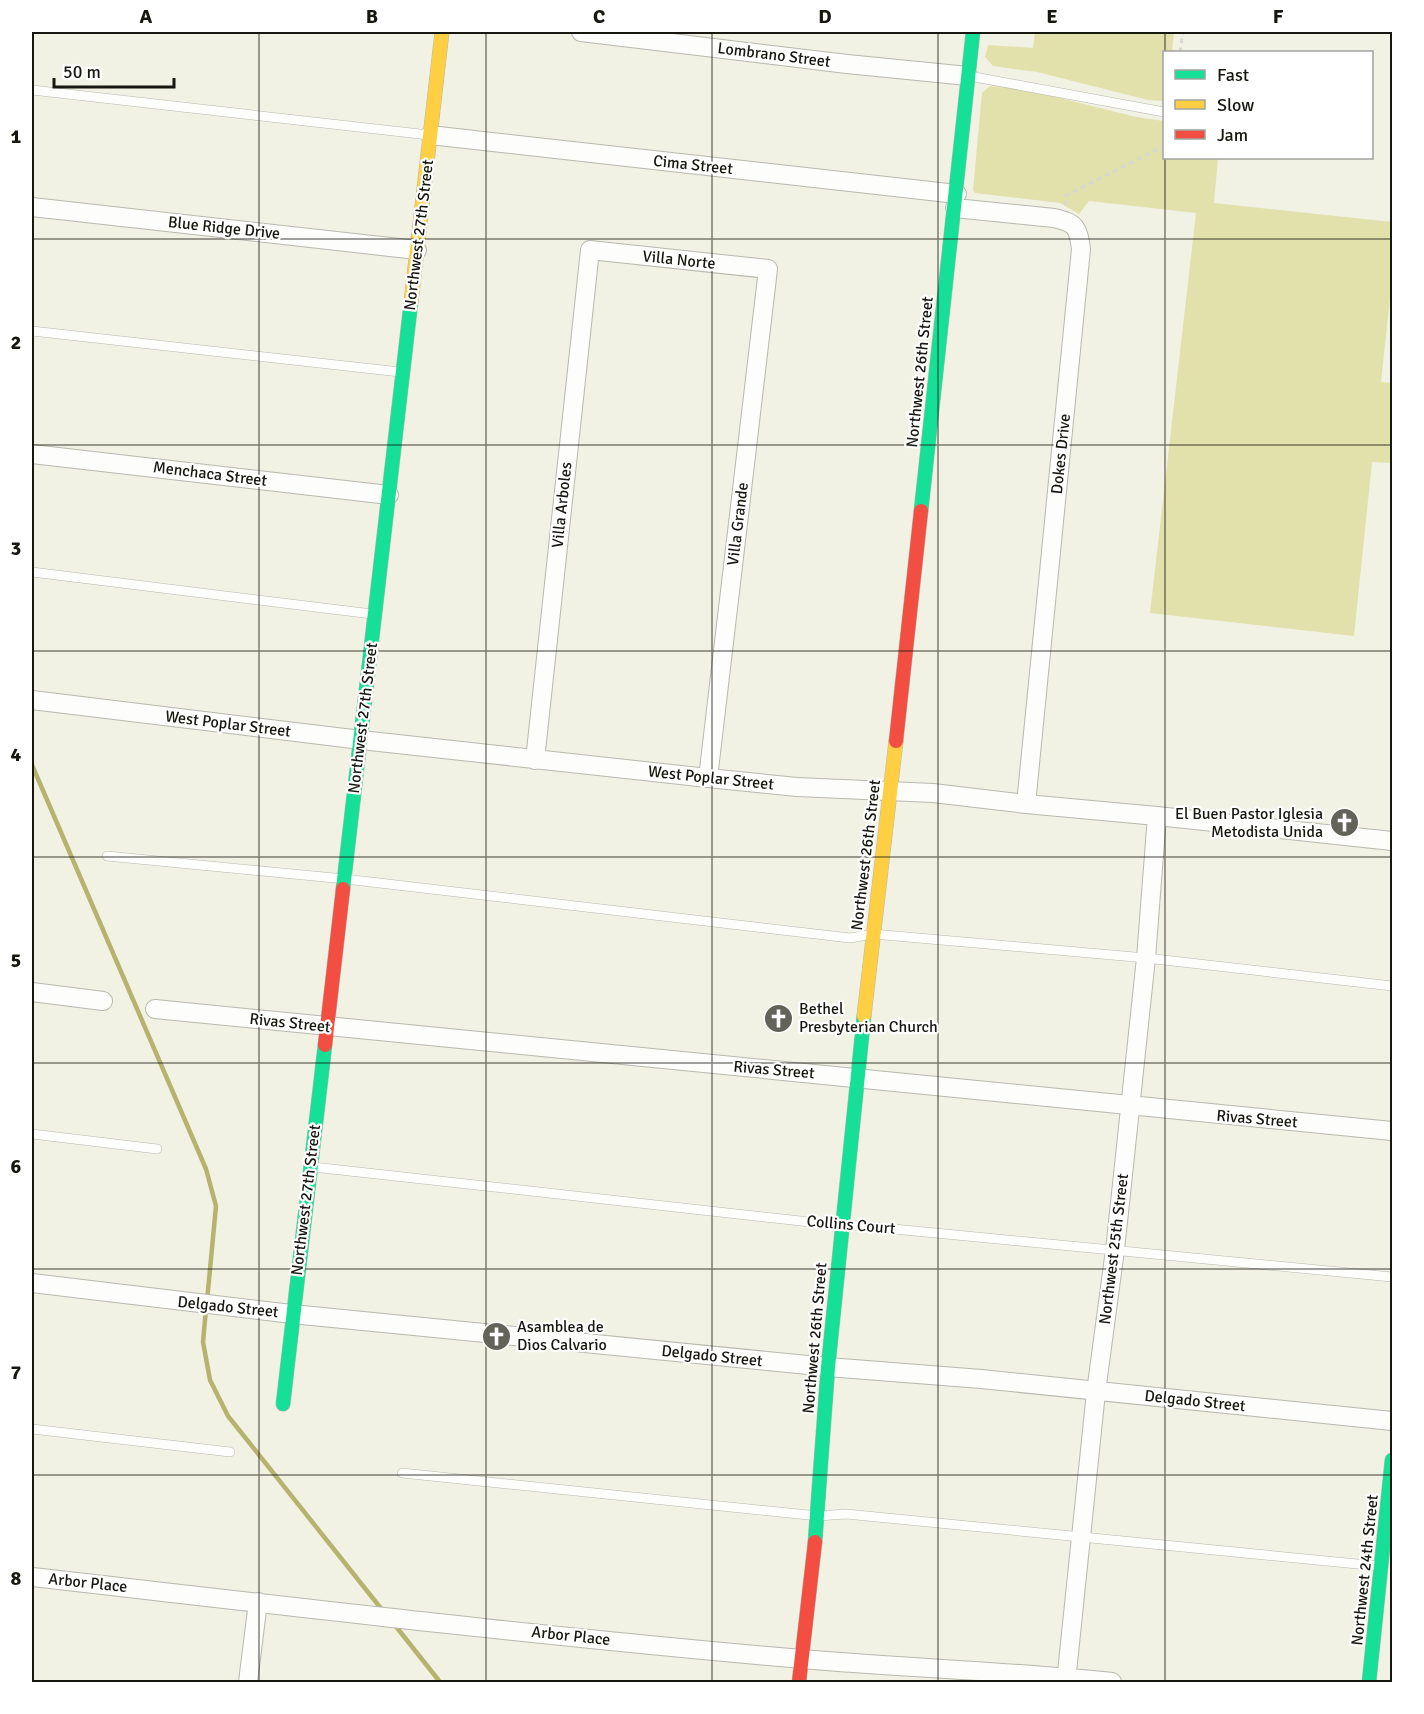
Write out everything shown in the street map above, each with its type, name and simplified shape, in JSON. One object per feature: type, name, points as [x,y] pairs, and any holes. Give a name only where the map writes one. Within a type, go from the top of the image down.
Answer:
[{"type":"street","name":"Northwest 27th Street","points":[[283,1404],[442,32]]},
{"type":"street","name":"Lombrano Street","points":[[581,32],[968,76]]},
{"type":"street","name":"Northwest 26th Street","points":[[799,1683],[818,1516],[828,1367],[842,1224],[973,32]]},
{"type":"street","name":"Cima Street","points":[[430,135],[956,201]]},
{"type":"street","points":[[956,201],[1067,221]]},
{"type":"street","name":"Blue Ridge Drive","points":[[32,207],[417,250]]},
{"type":"street","name":"Dokes Drive","points":[[1026,804],[1081,249],[1077,229],[1067,221]]},
{"type":"street","name":"Villa Norte","points":[[590,250],[768,269]]},
{"type":"street","name":"Villa Arboles","points":[[535,760],[590,250]]},
{"type":"street","name":"Villa Grande","points":[[708,778],[768,269]]},
{"type":"street","name":"Menchaca Street","points":[[32,454],[389,495]]},
{"type":"street","name":"West Poplar Street","points":[[32,700],[361,740],[708,778],[797,787],[933,793],[1392,841]]},
{"type":"street","name":"Northwest 25th Street","points":[[1066,1680],[1083,1535],[1096,1392],[1115,1250],[1146,958],[1157,816]]},
{"type":"street","points":[[32,992],[103,1001]]},
{"type":"street","name":"Rivas Street","points":[[155,1009],[1130,1107],[1392,1131]]},
{"type":"street","name":"Delgado Street","points":[[32,1283],[292,1314],[828,1367],[981,1379],[1392,1421]]},
{"type":"street","name":"Northwest 24th Street","points":[[1370,1683],[1387,1567],[1392,1461]]},
{"type":"street","name":"Arbor Place","points":[[32,1577],[418,1620],[802,1659],[1112,1683]]},
{"type":"street","points":[[248,1683],[258,1602]]},
{"type":"lane","points":[[968,76],[1163,112]]},
{"type":"lane","points":[[32,90],[430,135]]},
{"type":"lane","points":[[32,331],[402,372]]},
{"type":"lane","points":[[32,572],[375,615]]},
{"type":"lane","points":[[107,856],[345,879],[850,938],[873,934],[1146,958],[1392,986]]},
{"type":"lane","points":[[32,1134],[157,1149]]},
{"type":"lane","name":"Collins Court","points":[[310,1167],[807,1222],[1392,1277]]},
{"type":"lane","points":[[32,1429],[230,1452]]},
{"type":"lane","points":[[402,1473],[818,1516],[846,1514],[1083,1535],[1387,1567]]},
{"type":"path","points":[[1180,51],[1183,32]]},
{"type":"path","points":[[1067,221],[1065,195],[1163,146]]},
{"type":"green space","points":[[1035,32],[1174,32],[1172,51],[1163,51],[1163,101],[1148,100],[1037,72],[993,66],[985,57],[988,45],[1033,48]]},
{"type":"green space","points":[[990,86],[1032,91],[1136,117],[1163,121],[1163,159],[1218,159],[1214,203],[1392,222],[1392,280],[1381,382],[1392,383],[1392,463],[1372,462],[1354,636],[1150,613],[1196,213],[1089,201],[1079,214],[1060,203],[975,193],[973,190],[982,93]]},
{"type":"waterway","points":[[32,765],[206,1169],[216,1206],[207,1301]]},
{"type":"waterway","points":[[206,1309],[203,1342],[210,1380],[228,1416],[383,1611]]},
{"type":"waterway","points":[[394,1624],[440,1682]]},
{"type":"traffic: fast","points":[[921,511],[973,32]]},
{"type":"traffic: fast","points":[[343,889],[411,302]]},
{"type":"traffic: fast","points":[[815,1542],[828,1367],[864,1016]]},
{"type":"traffic: fast","points":[[283,1404],[325,1045]]},
{"type":"traffic: fast","points":[[1369,1682],[1392,1460]]},
{"type":"traffic: slow","points":[[411,302],[442,32]]},
{"type":"traffic: slow","points":[[864,1016],[896,741]]},
{"type":"traffic: jam","points":[[896,741],[921,511]]},
{"type":"traffic: jam","points":[[325,1045],[343,889]]},
{"type":"traffic: jam","points":[[799,1682],[815,1542]]},
{"type":"place","name":"El Buen Pastor Iglesia Metodista Unida","points":[[1344,823]]},
{"type":"place","name":"Bethel Presbyterian Church","points":[[778,1018]]},
{"type":"place","name":"Asamblea de Dios Calvario","points":[[496,1336]]}]
